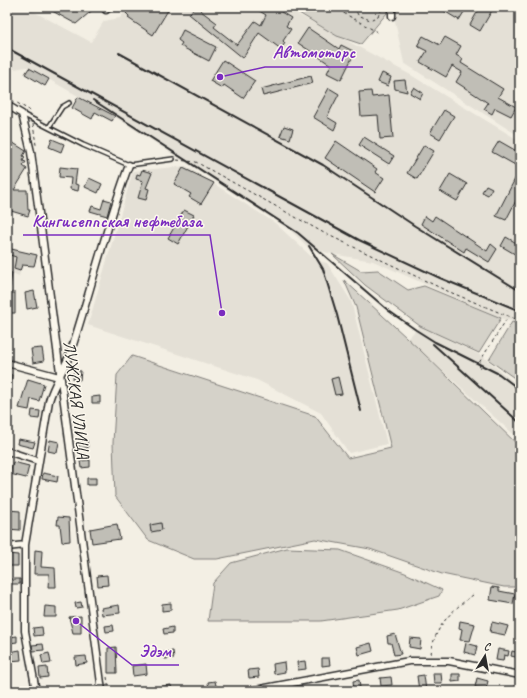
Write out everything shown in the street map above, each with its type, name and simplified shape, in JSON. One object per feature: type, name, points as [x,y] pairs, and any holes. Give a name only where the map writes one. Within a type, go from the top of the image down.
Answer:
[{"type":"street","points":[[392,7],[392,16]]},
{"type":"street","points":[[7,105],[22,114]]},
{"type":"street","name":"ЛУЖСКАЯ УЛИЦА","points":[[22,114],[31,152],[46,262],[59,377],[102,691]]},
{"type":"street","points":[[36,691],[25,632],[25,545],[38,461],[53,385],[59,377],[70,354],[118,193],[129,165]]},
{"type":"street","points":[[7,363],[59,377]]},
{"type":"street","points":[[7,452],[38,461]]},
{"type":"street","points":[[7,547],[25,545]]},
{"type":"street","points":[[248,691],[409,661],[430,660],[463,663],[520,675]]},
{"type":"lane","points":[[49,127],[62,107],[69,103]]},
{"type":"lane","points":[[22,114],[83,145],[129,165],[172,159]]},
{"type":"path","points":[[334,7],[377,32]]},
{"type":"path","points":[[354,7],[360,17],[366,20],[374,19],[381,12],[383,7]]},
{"type":"path","points":[[357,21],[360,17]]},
{"type":"path","points":[[172,159],[196,162],[324,233],[508,317],[520,321]]},
{"type":"path","points":[[480,368],[479,363],[508,317]]},
{"type":"path","points":[[430,660],[436,632],[455,608],[473,595]]},
{"type":"shaded area","points":[[7,7],[25,7],[91,42],[104,21],[120,18],[128,7],[284,7],[409,74],[515,138],[519,136],[404,63],[392,7],[520,7],[520,324],[501,318],[373,261],[332,254],[309,248],[290,230],[117,118],[27,67],[7,70]]},
{"type":"shaded area","points":[[289,7],[386,7],[387,13],[361,44],[337,36]]},
{"type":"shaded area","points":[[186,166],[275,223],[315,260],[327,263],[351,301],[387,444],[349,453],[321,413],[257,380],[88,325],[133,171]]},
{"type":"shaded area","points":[[7,248],[37,255],[34,266],[22,265],[19,276],[12,273],[10,285],[7,286]]},
{"type":"shaded area","points":[[332,254],[361,271],[378,270],[408,290],[424,286],[501,318],[479,353],[420,326],[365,285]]},
{"type":"shaded area","points":[[344,280],[419,349],[520,447],[520,587],[504,587],[442,574],[370,549],[315,539],[217,559],[194,559],[148,540],[115,496],[113,443],[117,375],[132,356],[315,416],[348,458],[391,448],[356,307]]},
{"type":"shaded area","points":[[512,322],[520,325],[520,382],[489,360]]},
{"type":"shaded area","points":[[420,326],[482,356],[520,387],[520,440],[407,339]]},
{"type":"shaded area","points":[[287,548],[340,550],[405,573],[442,590],[439,596],[398,610],[321,621],[208,621],[213,583],[231,563]]},
{"type":"building","points":[[45,7],[96,7],[76,24]]},
{"type":"building","points":[[130,7],[151,7],[156,10],[158,7],[170,7],[153,35],[128,18],[129,16],[126,13]]},
{"type":"building","points":[[195,7],[204,7],[201,11],[217,23],[214,27],[237,45],[255,21],[261,25],[266,15],[253,7],[273,7],[291,18],[286,26],[291,29],[283,41],[285,43],[281,49],[259,33],[243,58],[189,14]]},
{"type":"building","points":[[446,7],[467,7],[459,20],[444,11]]},
{"type":"building","points":[[480,7],[494,7],[480,31],[470,25]]},
{"type":"building","points":[[308,28],[339,49],[341,45],[355,52],[341,80],[327,73],[331,65],[298,43]]},
{"type":"building","points":[[183,30],[216,47],[209,61],[180,46],[182,43],[178,40]]},
{"type":"building","points":[[423,36],[440,45],[445,37],[461,46],[456,55],[463,59],[461,63],[503,89],[498,97],[516,107],[511,116],[495,108],[492,114],[484,109],[488,103],[456,82],[462,72],[452,66],[446,77],[420,62],[427,51],[417,46]]},
{"type":"building","points":[[223,60],[255,81],[243,98],[224,85],[222,88],[210,81]]},
{"type":"building","points":[[29,68],[49,79],[45,86],[25,74]]},
{"type":"building","points":[[382,73],[391,77],[388,86],[378,82]]},
{"type":"building","points":[[311,76],[313,83],[263,96],[261,89]]},
{"type":"building","points":[[405,80],[407,92],[395,89],[394,81]]},
{"type":"building","points":[[414,87],[423,93],[420,99],[410,93]]},
{"type":"building","points":[[329,88],[339,94],[327,117],[337,123],[334,130],[313,117]]},
{"type":"building","points":[[371,91],[372,97],[389,95],[393,138],[380,139],[378,115],[361,116],[359,92]]},
{"type":"building","points":[[78,97],[115,116],[112,121],[95,112],[92,119],[72,108]]},
{"type":"building","points":[[444,110],[454,116],[440,139],[430,133]]},
{"type":"building","points":[[284,126],[293,129],[290,139],[280,136]]},
{"type":"building","points":[[364,137],[394,156],[389,164],[359,145]]},
{"type":"building","points":[[7,139],[26,151],[23,156],[25,157],[23,161],[26,162],[23,166],[27,169],[14,190],[27,190],[28,210],[30,210],[28,216],[11,211],[7,217]]},
{"type":"building","points":[[52,139],[64,144],[61,152],[49,147]]},
{"type":"building","points":[[336,141],[377,169],[375,172],[384,178],[375,192],[325,158]]},
{"type":"building","points":[[499,141],[520,153],[520,160],[517,166],[492,152]]},
{"type":"building","points":[[424,145],[434,151],[417,179],[407,173]]},
{"type":"building","points":[[60,167],[77,169],[75,184],[79,185],[78,191],[70,189],[71,178],[59,177]]},
{"type":"building","points":[[183,168],[214,183],[201,204],[189,197],[191,194],[174,184]]},
{"type":"building","points":[[142,170],[152,173],[146,188],[149,189],[146,200],[138,198],[143,181],[136,179],[137,174],[140,175]]},
{"type":"building","points":[[450,174],[467,184],[457,201],[440,191]]},
{"type":"building","points":[[516,177],[520,179],[520,193],[506,220],[496,216]]},
{"type":"building","points":[[89,178],[102,184],[98,193],[85,187]]},
{"type":"building","points":[[486,185],[492,188],[488,195],[482,192]]},
{"type":"building","points":[[104,199],[111,201],[107,216],[90,211],[92,206],[101,209]]},
{"type":"building","points":[[184,210],[194,215],[178,244],[168,238]]},
{"type":"building","points":[[425,216],[432,221],[435,216],[487,251],[491,244],[497,249],[489,262],[466,248],[464,252],[421,224]]},
{"type":"building","points":[[506,237],[520,245],[520,257],[501,246]]},
{"type":"building","points":[[7,248],[37,255],[34,266],[22,265],[20,271],[14,269],[16,257],[7,254]]},
{"type":"building","points":[[7,272],[12,273],[10,287],[7,287]]},
{"type":"building","points":[[34,291],[37,307],[27,309],[25,293]]},
{"type":"building","points":[[9,293],[15,293],[15,313],[9,313]]},
{"type":"building","points":[[42,348],[44,361],[33,363],[31,349]]},
{"type":"building","points":[[74,370],[81,371],[80,380],[73,379]]},
{"type":"building","points":[[7,373],[12,375],[9,389],[7,388]]},
{"type":"building","points":[[338,377],[342,394],[335,395],[331,379]]},
{"type":"building","points":[[28,379],[44,384],[39,401],[31,399],[29,410],[19,408]]},
{"type":"building","points":[[100,396],[100,403],[92,403],[92,397]]},
{"type":"building","points":[[32,410],[40,411],[39,419],[31,418]]},
{"type":"building","points":[[18,439],[35,442],[33,448],[17,444]]},
{"type":"building","points":[[50,440],[59,442],[57,453],[48,451]]},
{"type":"building","points":[[87,440],[88,448],[79,449],[78,441]]},
{"type":"building","points":[[90,460],[90,467],[81,468],[80,461]]},
{"type":"building","points":[[13,462],[29,466],[26,478],[10,474]]},
{"type":"building","points":[[43,473],[58,476],[57,482],[42,479]]},
{"type":"building","points":[[87,478],[96,478],[96,485],[87,485]]},
{"type":"building","points":[[8,510],[20,511],[20,530],[7,529]]},
{"type":"building","points":[[58,517],[69,518],[70,541],[62,542],[60,525],[57,525]]},
{"type":"building","points":[[161,523],[162,530],[151,532],[150,525]]},
{"type":"building","points":[[117,524],[120,539],[92,543],[90,529]]},
{"type":"building","points":[[35,550],[42,551],[41,567],[55,568],[56,587],[48,587],[49,574],[34,574]]},
{"type":"building","points":[[8,554],[18,555],[18,566],[7,566]]},
{"type":"building","points":[[107,575],[108,585],[98,586],[97,576]]},
{"type":"building","points":[[9,579],[20,579],[20,584],[9,584]]},
{"type":"building","points":[[492,587],[499,588],[499,591],[515,594],[513,604],[490,600]]},
{"type":"building","points":[[81,602],[82,607],[76,608],[75,603]]},
{"type":"building","points":[[171,603],[171,610],[162,611],[162,604]]},
{"type":"building","points":[[119,605],[120,613],[102,615],[101,608]]},
{"type":"building","points":[[45,606],[56,607],[56,617],[44,617]]},
{"type":"building","points":[[81,616],[81,633],[73,633],[69,617]]},
{"type":"building","points":[[460,621],[475,624],[470,641],[460,640],[462,629],[459,628]]},
{"type":"building","points":[[492,622],[508,626],[505,635],[490,632]]},
{"type":"building","points":[[113,625],[114,631],[106,632],[105,626]]},
{"type":"building","points":[[42,627],[43,635],[34,636],[33,628]]},
{"type":"building","points":[[173,627],[173,633],[164,634],[163,629]]},
{"type":"building","points":[[395,634],[401,654],[394,655],[391,643],[388,643],[387,636]]},
{"type":"building","points":[[17,636],[17,642],[10,643],[9,637]]},
{"type":"building","points":[[410,638],[421,639],[420,649],[409,647]]},
{"type":"building","points":[[371,643],[373,651],[359,655],[357,647]]},
{"type":"building","points":[[466,643],[477,646],[475,655],[464,652]]},
{"type":"building","points":[[43,644],[44,650],[33,651],[32,645]]},
{"type":"building","points":[[116,647],[117,673],[108,673],[108,648]]},
{"type":"building","points":[[498,649],[509,651],[508,656],[504,655],[503,661],[496,660]]},
{"type":"building","points":[[20,650],[21,660],[10,661],[9,652]]},
{"type":"building","points":[[173,651],[174,658],[165,659],[164,652]]},
{"type":"building","points":[[512,651],[520,653],[520,658],[511,656]]},
{"type":"building","points":[[49,653],[51,663],[43,664],[41,655]]},
{"type":"building","points":[[86,656],[87,663],[76,665],[75,657]]},
{"type":"building","points":[[322,658],[329,658],[330,665],[322,666]]},
{"type":"building","points":[[305,661],[306,669],[298,670],[297,662]]},
{"type":"building","points":[[284,662],[285,672],[274,674],[273,664]]},
{"type":"building","points":[[146,664],[147,674],[133,676],[132,666]]},
{"type":"building","points":[[47,667],[48,677],[40,678],[39,668]]},
{"type":"building","points":[[258,669],[259,677],[249,678],[248,670]]},
{"type":"building","points":[[433,673],[441,673],[442,683],[434,683]]},
{"type":"building","points":[[452,674],[460,674],[460,681],[452,682]]},
{"type":"building","points":[[424,675],[426,691],[419,691],[417,676]]},
{"type":"building","points":[[391,677],[392,685],[381,686],[380,678]]},
{"type":"building","points":[[477,678],[488,681],[486,689],[475,687]]},
{"type":"building","points":[[359,680],[360,688],[354,689],[353,681]]},
{"type":"building","points":[[215,681],[217,690],[209,691],[208,682]]},
{"type":"building","points":[[26,685],[27,691],[8,691],[7,689]]},
{"type":"building","points":[[171,685],[172,690],[153,691],[153,688]]},
{"type":"railway","points":[[7,48],[359,240],[440,278],[520,311]]},
{"type":"railway","points":[[119,53],[323,165],[415,226],[520,291]]},
{"type":"railway","points":[[93,100],[298,233],[389,311],[416,330],[435,342],[499,374],[520,390]]},
{"type":"railway","points":[[309,246],[323,269],[337,315],[361,411]]},
{"type":"railway","points":[[433,344],[520,423]]},
{"type":"place","name":"Автомоторс","points":[[220,77]]},
{"type":"place","name":"Кингисеппская нефтебаза","points":[[222,313]]},
{"type":"place","name":"Эдэм","points":[[76,621]]}]
